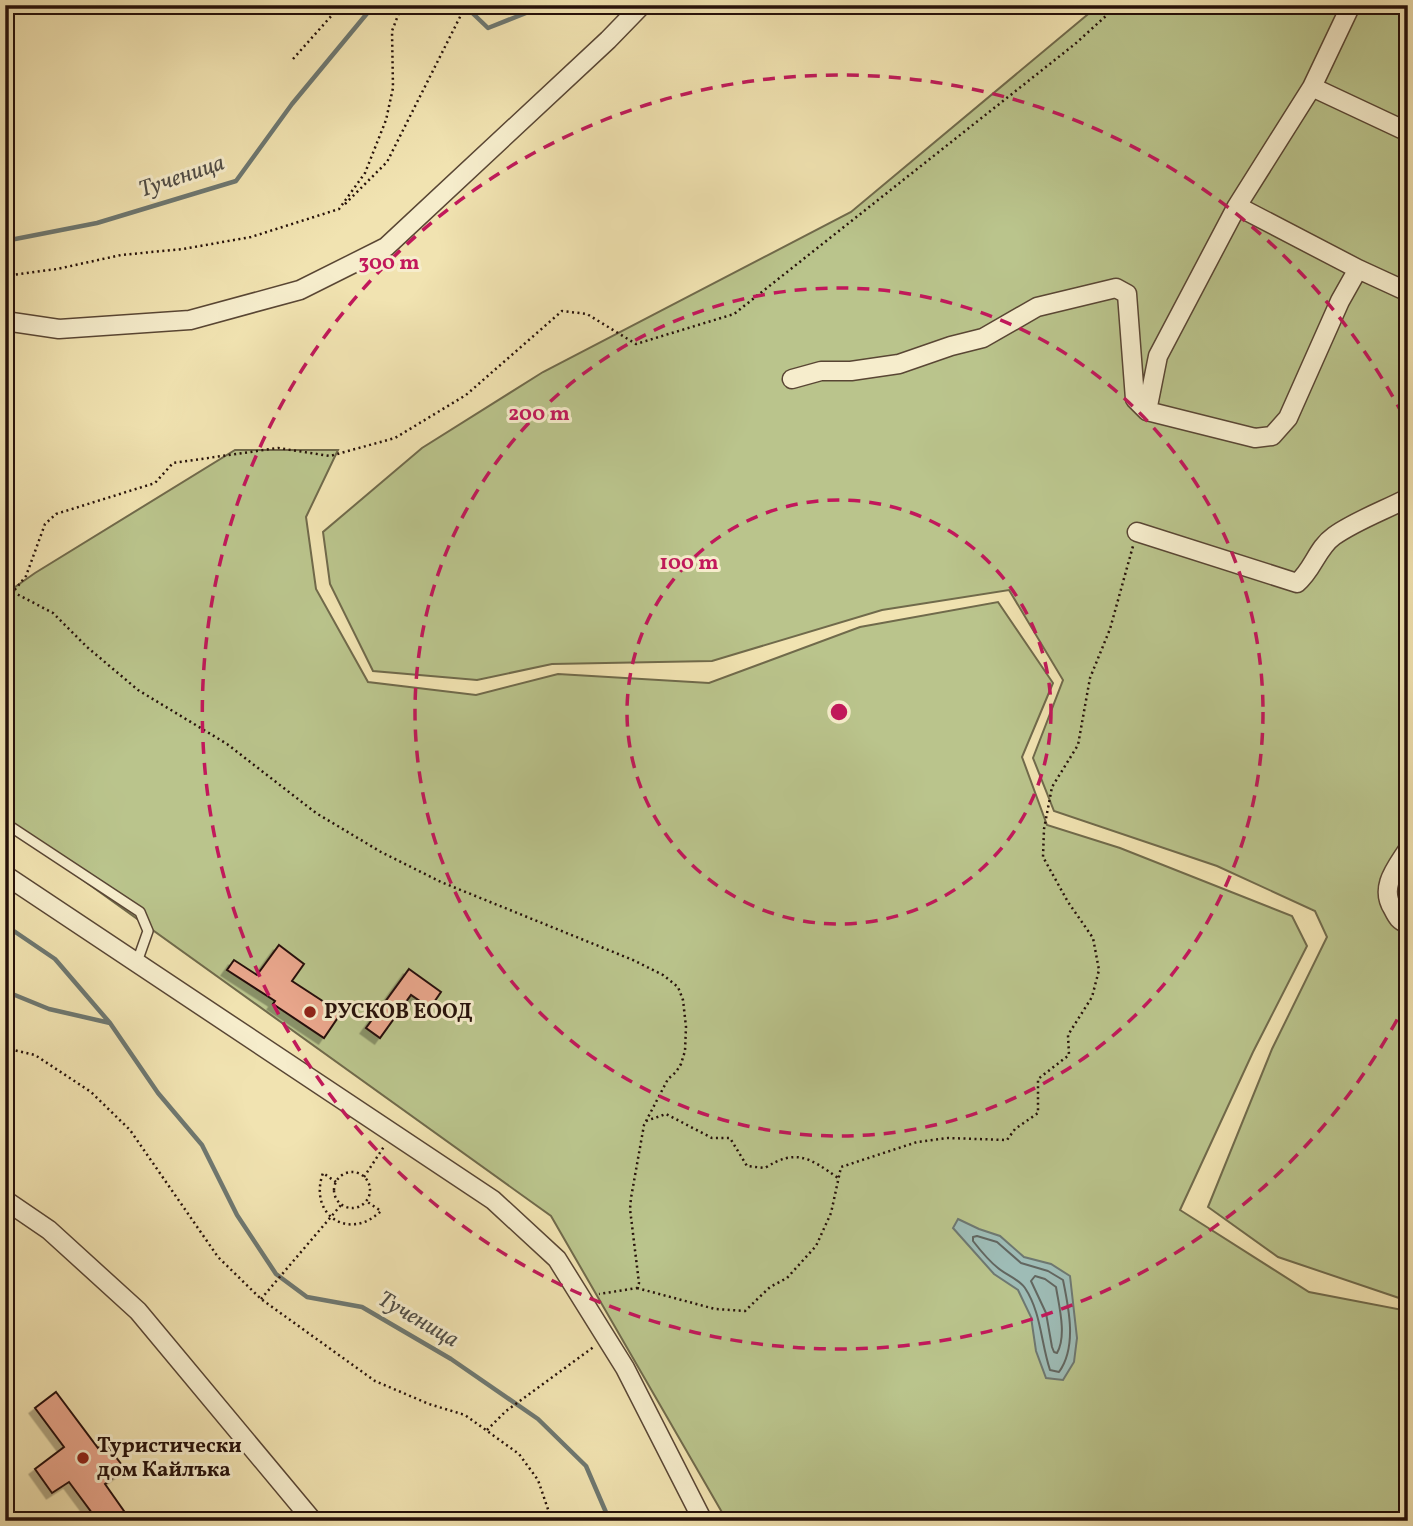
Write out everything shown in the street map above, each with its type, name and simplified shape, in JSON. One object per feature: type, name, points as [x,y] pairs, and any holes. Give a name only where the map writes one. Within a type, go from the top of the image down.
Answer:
[{"type":"street","points":[[5,321],[59,329],[190,320],[300,290],[386,247],[642,5]]},
{"type":"street","points":[[1147,411],[1158,356],[1237,206],[1312,87],[1350,5]]},
{"type":"street","points":[[1312,87],[1408,132]]},
{"type":"street","points":[[1237,206],[1408,292]]},
{"type":"street","points":[[792,379],[821,372],[851,371],[899,363],[983,338],[1037,307],[1116,288],[1128,294],[1135,399],[1147,411],[1255,438],[1272,436],[1288,418],[1340,301],[1358,269]]},
{"type":"street","points":[[1137,532],[1297,583],[1307,575],[1317,554],[1334,536],[1408,498]]},
{"type":"street","points":[[1408,849],[1387,886],[1387,900],[1399,921],[1408,924]]},
{"type":"street","points":[[5,874],[494,1200],[557,1259],[625,1368],[703,1521]]},
{"type":"street","points":[[5,1200],[49,1230],[138,1311],[313,1521]]},
{"type":"lane","points":[[5,823],[140,912],[148,932],[137,962]]},
{"type":"path","points":[[293,59],[341,5]]},
{"type":"path","points":[[340,209],[365,173],[386,120],[393,88],[392,31],[402,5]]},
{"type":"path","points":[[5,276],[57,270],[121,255],[183,249],[251,237],[340,209],[387,162],[466,5]]},
{"type":"path","points":[[5,594],[13,592],[26,576],[45,524],[56,514],[155,483],[173,463],[278,448],[330,456],[394,438],[466,395],[562,311],[587,314],[636,344],[733,314],[1064,52],[1118,5]]},
{"type":"path","points":[[583,1301],[617,1290],[637,1288],[715,1309],[745,1311],[770,1287],[787,1278],[816,1247],[831,1213],[841,1167],[917,1142],[948,1138],[1007,1140],[1015,1129],[1038,1113],[1038,1079],[1069,1055],[1068,1035],[1092,997],[1099,970],[1093,938],[1068,902],[1043,857],[1044,829],[1052,787],[1077,745],[1090,678],[1110,629],[1137,532]]},
{"type":"path","points":[[13,592],[53,613],[87,647],[138,690],[227,744],[316,813],[381,852],[453,887],[633,960],[663,975],[678,987],[683,1000],[686,1027],[685,1051],[676,1072],[668,1079],[646,1121],[630,1209],[639,1268],[637,1288]]},
{"type":"path","points":[[5,1048],[35,1055],[91,1092],[130,1130],[218,1257],[261,1299],[375,1381],[429,1405],[465,1415],[519,1454],[538,1480],[552,1521]]},
{"type":"path","points":[[646,1121],[666,1114],[712,1138],[730,1138],[747,1166],[765,1168],[782,1157],[796,1156],[820,1165],[838,1178]]},
{"type":"path","points":[[364,1177],[383,1147]]},
{"type":"path","points":[[354,1172],[364,1177],[369,1188],[366,1201],[353,1208],[341,1205],[334,1196],[336,1182],[348,1173],[354,1172]]},
{"type":"path","points":[[336,1182],[323,1173],[319,1185],[323,1208],[331,1217],[341,1223],[363,1224],[381,1211],[366,1201]]},
{"type":"path","points":[[261,1299],[341,1205]]},
{"type":"path","points":[[487,1430],[506,1411],[606,1338]]},
{"type":"green space","points":[[1099,5],[1408,5],[1408,1301],[1278,1257],[1208,1207],[1272,1049],[1327,937],[1315,911],[1217,866],[1054,811],[1033,758],[1063,680],[1009,590],[882,610],[712,661],[552,664],[477,680],[373,671],[330,584],[323,532],[422,448],[543,372],[851,212]]},
{"type":"green space","points":[[235,450],[338,450],[306,517],[316,589],[368,682],[476,695],[558,674],[709,683],[860,627],[998,602],[1053,683],[1022,757],[1047,825],[1120,848],[1292,916],[1307,946],[1253,1052],[1180,1210],[1309,1292],[1408,1311],[1408,1521],[727,1521],[551,1216],[5,824],[5,594]]},
{"type":"water","points":[[958,1219],[1000,1236],[1024,1257],[1051,1264],[1070,1276],[1077,1338],[1074,1362],[1063,1380],[1046,1378],[1036,1351],[1031,1317],[1018,1290],[994,1274],[953,1228]]},
{"type":"building","points":[[279,945],[304,964],[292,981],[341,1013],[324,1038],[273,1004],[275,1001],[227,970],[234,960],[257,975]]},
{"type":"building","points":[[409,969],[441,992],[430,1008],[411,995],[380,1038],[366,1028]]},
{"type":"building","name":"Туристически дом Кайлъка","points":[[56,1392],[98,1448],[105,1443],[125,1469],[105,1484],[131,1521],[98,1521],[69,1482],[52,1493],[35,1469],[64,1447],[35,1408]]},
{"type":"waterway","name":"Тученица","points":[[5,241],[97,223],[236,181],[292,104],[374,5]]},
{"type":"waterway","name":"Тученица","points":[[464,5],[488,28],[546,5]]},
{"type":"waterway","name":"Тученица","points":[[5,925],[55,959],[110,1023],[158,1093],[202,1145],[237,1215],[276,1274],[307,1297],[362,1307],[451,1359],[538,1419],[586,1466],[608,1517],[613,1521]]},
{"type":"waterway","name":"Тученица","points":[[5,991],[49,1009],[110,1023]]},
{"type":"place","name":"РУСКОВ ЕООД","points":[[310,1012]]},
{"type":"place","name":"Туристически дом Кайлъка","points":[[83,1458]]}]
